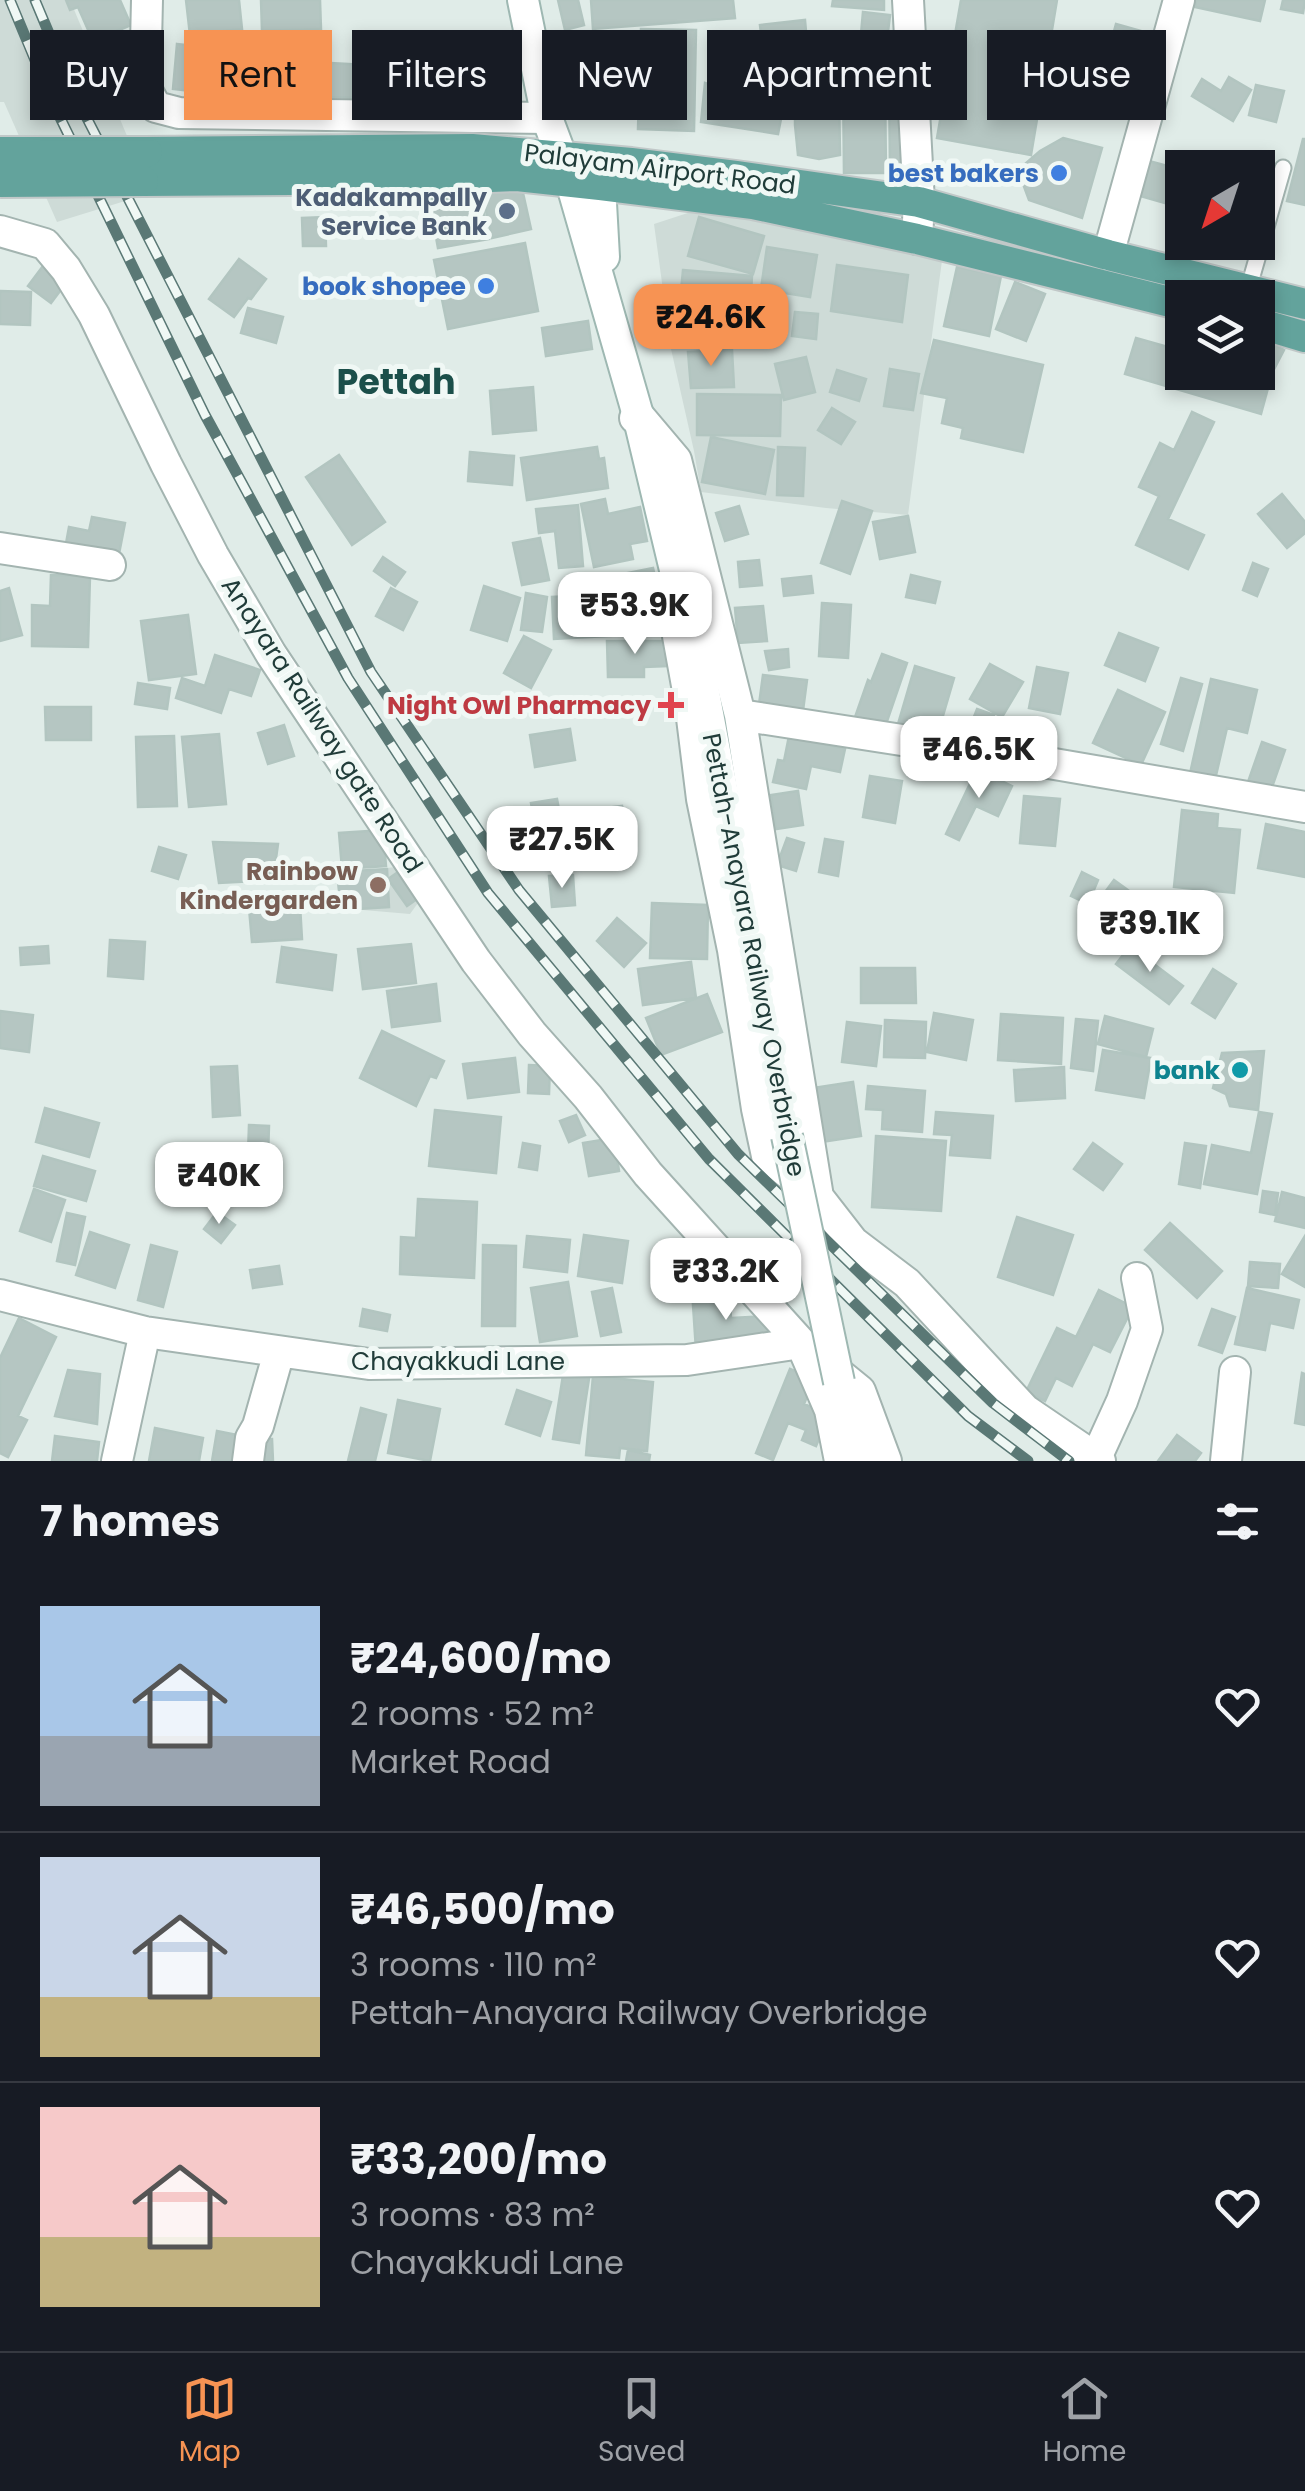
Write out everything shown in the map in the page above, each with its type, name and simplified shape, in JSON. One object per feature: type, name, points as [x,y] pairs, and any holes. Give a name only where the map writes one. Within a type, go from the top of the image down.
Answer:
[{"type":"main road","name":"Palayam Airport Road","points":[[145,167],[472,148],[570,176],[753,204],[917,239],[1165,301]]},
{"type":"main road","name":"Palayam Airport Road","points":[[0,152],[145,167],[441,180],[570,176],[632,162],[920,202],[1208,280]]},
{"type":"main road","points":[[0,182],[145,167]]},
{"type":"main road","name":"Palayam Airport Road","points":[[1275,297],[1305,304]]},
{"type":"main road","points":[[1275,328],[1305,337]]},
{"type":"street","points":[[147,0],[145,87],[156,107],[179,113],[542,118]]},
{"type":"street","points":[[523,0],[542,93]]},
{"type":"street","points":[[908,0],[920,202],[917,239]]},
{"type":"street","points":[[1108,255],[1179,0]]},
{"type":"street","points":[[548,120],[606,254],[596,273],[574,248],[570,176]]},
{"type":"street","name":"Anayara Railway gate Road","points":[[0,232],[45,244],[66,268],[94,315],[212,556],[261,638],[476,961],[648,1174],[801,1343]]},
{"type":"street","name":"Pettah-Anayara Railway Overbridge","points":[[596,273],[638,415],[703,687],[787,1136],[839,1382],[860,1461]]},
{"type":"street","points":[[818,1197],[740,715],[676,460],[638,415],[628,429],[670,593],[702,798],[733,950],[767,1156],[818,1197],[853,1242],[907,1283],[1025,1410],[1098,1460],[1147,1329],[1137,1278]]},
{"type":"street","points":[[0,548],[110,565]]},
{"type":"street","points":[[740,715],[1305,807]]},
{"type":"street","name":"Chayakkudi Lane","points":[[0,1295],[145,1332],[369,1364],[688,1360],[801,1343]]},
{"type":"street","points":[[117,1461],[145,1332]]},
{"type":"street","points":[[801,1343],[830,1410],[840,1461]]},
{"type":"street","points":[[801,1343],[860,1391],[886,1461]]},
{"type":"street","points":[[248,1461],[250,1438],[258,1426],[279,1352]]},
{"type":"street","points":[[1226,1461],[1235,1372]]},
{"type":"lane","points":[[1251,280],[1283,168]]},
{"type":"shaded area","points":[[0,0],[70,0],[83,30],[30,30],[30,120],[120,120],[151,193],[57,222],[4,102],[0,102]]},
{"type":"shaded area","points":[[703,208],[943,253],[908,515],[701,492],[671,349],[654,224]]},
{"type":"shaded area","name":"Rainbow Kindergarden","points":[[403,866],[423,896],[410,914],[340,908],[340,874]]},
{"type":"building","points":[[66,0],[120,0],[131,25],[119,30],[88,30],[78,7],[70,10]]},
{"type":"building","points":[[186,0],[239,0],[242,29],[189,30]]},
{"type":"building","points":[[261,0],[320,0],[321,29],[262,30]]},
{"type":"building","points":[[558,0],[578,0],[584,25],[565,30]]},
{"type":"building","points":[[591,0],[733,0],[735,18],[593,29]]},
{"type":"building","points":[[833,0],[884,0],[884,10],[832,6]]},
{"type":"building","points":[[961,0],[1057,0],[1052,30],[987,30],[987,120],[1037,120],[1031,155],[937,138],[940,120],[967,120],[967,30],[956,30]]},
{"type":"building","points":[[1196,0],[1265,0],[1260,21],[1195,7]]},
{"type":"building","points":[[1283,0],[1305,0],[1303,13],[1281,9]]},
{"type":"building","points":[[863,12],[890,15],[888,30],[861,30]]},
{"type":"building","points":[[805,20],[806,30],[761,30],[760,25]]},
{"type":"building","points":[[1116,24],[1138,30],[1114,30]]},
{"type":"building","points":[[641,29],[696,30],[694,131],[638,129],[638,120],[687,120],[687,30]]},
{"type":"building","points":[[177,44],[184,45],[184,90],[173,89]]},
{"type":"building","points":[[332,63],[352,64],[352,98],[332,97]]},
{"type":"building","points":[[1229,77],[1251,90],[1233,121],[1192,96],[1202,79],[1221,91]]},
{"type":"building","points":[[705,83],[707,120],[781,120],[778,134],[701,122]]},
{"type":"building","points":[[1256,85],[1284,91],[1276,122],[1249,115]]},
{"type":"building","points":[[795,120],[839,120],[840,155],[819,159],[798,155]]},
{"type":"building","points":[[843,120],[885,120],[886,173],[844,173]]},
{"type":"building","points":[[889,120],[910,120],[911,167],[890,167]]},
{"type":"building","name":"best bakers","points":[[1063,138],[1102,148],[1082,218],[1029,200],[1022,181],[1024,165]]},
{"type":"building","points":[[1305,139],[1305,205],[1287,201]]},
{"type":"building","points":[[1149,161],[1165,165],[1165,203],[1140,196]]},
{"type":"building","name":"Kadakampally Service Bank","points":[[521,184],[531,229],[492,238],[482,193]]},
{"type":"building","points":[[479,190],[489,239],[438,248],[429,199]]},
{"type":"building","points":[[325,217],[326,246],[303,246],[302,218]]},
{"type":"building","points":[[699,217],[764,236],[753,274],[688,256]]},
{"type":"building","name":"book shopee","points":[[525,243],[538,311],[448,329],[434,260]]},
{"type":"building","points":[[767,247],[817,255],[810,297],[761,289]]},
{"type":"building","points":[[239,259],[266,279],[234,317],[209,299]]},
{"type":"building","points":[[46,262],[69,279],[51,303],[28,286]]},
{"type":"building","points":[[837,265],[908,275],[902,322],[831,311]]},
{"type":"building","points":[[957,267],[1001,276],[989,336],[944,326]]},
{"type":"building","points":[[683,270],[752,276],[750,308],[680,302]]},
{"type":"building","points":[[1015,282],[1045,294],[1026,341],[996,329]]},
{"type":"building","points":[[0,291],[31,292],[30,325],[0,324]]},
{"type":"building","points":[[689,307],[735,310],[732,341],[687,337]]},
{"type":"building","points":[[248,308],[283,317],[276,343],[241,333]]},
{"type":"building","points":[[795,312],[818,314],[816,339],[792,336]]},
{"type":"building","points":[[744,316],[774,318],[772,343],[743,341]]},
{"type":"building","points":[[588,321],[592,349],[546,356],[542,328]]},
{"type":"building","points":[[1136,338],[1165,346],[1165,386],[1125,374]]},
{"type":"building","points":[[934,340],[1043,365],[1023,452],[961,438],[963,428],[942,423],[947,398],[921,393]]},
{"type":"building","points":[[1275,345],[1284,350],[1275,367]]},
{"type":"building","points":[[732,350],[734,387],[691,388],[688,352]]},
{"type":"building","points":[[806,357],[815,392],[784,400],[775,364]]},
{"type":"building","points":[[890,369],[919,374],[913,410],[884,406]]},
{"type":"building","points":[[837,370],[866,379],[859,401],[830,392]]},
{"type":"building","points":[[533,387],[536,430],[493,434],[490,391]]},
{"type":"building","points":[[1179,390],[1267,390],[1261,414]]},
{"type":"building","points":[[697,394],[781,395],[780,436],[697,435]]},
{"type":"building","points":[[832,408],[855,422],[841,444],[818,430]]},
{"type":"building","points":[[1192,412],[1214,422],[1168,519],[1204,535],[1188,569],[1136,545],[1159,496],[1139,487],[1160,443],[1174,450]]},
{"type":"building","points":[[711,437],[774,450],[765,494],[702,482]]},
{"type":"building","points":[[597,447],[599,459],[604,458],[608,488],[527,500],[521,458]]},
{"type":"building","points":[[778,447],[805,448],[803,496],[777,495]]},
{"type":"building","points":[[470,452],[514,456],[512,485],[468,481]]},
{"type":"building","points":[[339,455],[385,522],[352,545],[306,477]]},
{"type":"building","points":[[1282,494],[1305,522],[1305,533],[1287,548],[1258,514]]},
{"type":"building","points":[[605,499],[608,514],[640,507],[647,541],[630,544],[633,559],[594,567],[581,504]]},
{"type":"building","points":[[842,501],[872,511],[850,574],[821,563]]},
{"type":"building","points":[[578,505],[583,566],[559,568],[555,531],[539,533],[536,509]]},
{"type":"building","points":[[739,506],[748,534],[725,541],[716,513]]},
{"type":"building","points":[[908,516],[915,552],[880,559],[873,522]]},
{"type":"building","points":[[92,517],[125,523],[118,559],[65,549],[69,527],[89,531]]},
{"type":"building","points":[[540,538],[549,580],[522,585],[513,543]]},
{"type":"building","points":[[383,557],[405,572],[395,586],[374,571]]},
{"type":"building","points":[[759,560],[762,585],[740,587],[738,562]]},
{"type":"building","points":[[1253,563],[1268,569],[1257,596],[1243,590]]},
{"type":"building","points":[[653,568],[663,611],[638,617],[628,573]]},
{"type":"building","points":[[51,575],[90,576],[88,647],[32,646],[32,605],[50,606]]},
{"type":"building","points":[[911,575],[940,582],[935,603],[906,597]]},
{"type":"building","points":[[811,576],[813,593],[784,596],[782,579]]},
{"type":"building","points":[[484,586],[520,598],[507,641],[471,630]]},
{"type":"building","points":[[9,588],[22,635],[0,641],[0,591]]},
{"type":"building","points":[[391,588],[417,602],[403,630],[376,616]]},
{"type":"building","points":[[526,593],[547,597],[542,632],[521,630]]},
{"type":"building","points":[[631,593],[633,618],[661,617],[663,633],[554,639],[552,597]]},
{"type":"building","points":[[822,603],[851,605],[848,658],[819,656]]},
{"type":"building","points":[[763,606],[767,641],[738,643],[735,608]]},
{"type":"building","points":[[188,615],[196,674],[149,680],[141,621]]},
{"type":"building","points":[[1119,633],[1158,648],[1145,681],[1105,665]]},
{"type":"building","points":[[524,636],[551,650],[531,688],[504,673]]},
{"type":"building","points":[[607,641],[667,641],[668,666],[644,667],[644,677],[608,677]]},
{"type":"building","points":[[788,649],[789,667],[769,670],[765,651]]},
{"type":"building","points":[[882,654],[907,663],[883,733],[853,723]]},
{"type":"building","points":[[215,655],[260,670],[251,696],[229,689],[221,713],[176,698],[182,678],[205,686]]},
{"type":"building","points":[[990,664],[1023,682],[1002,717],[970,699]]},
{"type":"building","points":[[915,666],[954,678],[935,743],[896,731]]},
{"type":"building","points":[[1037,667],[1068,673],[1060,714],[1029,708]]},
{"type":"building","points":[[763,675],[807,680],[802,718],[758,712]]},
{"type":"building","points":[[1181,678],[1202,684],[1183,751],[1161,744]]},
{"type":"building","points":[[1211,679],[1257,690],[1247,733],[1227,728],[1214,784],[1189,778]]},
{"type":"building","points":[[138,683],[170,688],[167,709],[135,704]]},
{"type":"building","points":[[1118,690],[1165,712],[1141,765],[1093,743]]},
{"type":"building","points":[[45,707],[91,707],[91,740],[46,740]]},
{"type":"building","points":[[977,709],[994,715],[982,744],[966,737]]},
{"type":"building","points":[[284,725],[294,756],[268,764],[258,733]]},
{"type":"building","points":[[570,729],[575,760],[535,767],[530,735]]},
{"type":"building","points":[[219,734],[226,804],[189,807],[182,737]]},
{"type":"building","points":[[174,736],[177,806],[138,807],[136,737]]},
{"type":"building","points":[[789,736],[845,749],[840,772],[811,766],[806,789],[773,782],[778,760],[784,761]]},
{"type":"building","points":[[1262,742],[1285,750],[1271,790],[1248,782]]},
{"type":"building","points":[[977,769],[1012,786],[998,816],[976,806],[959,840],[946,834]]},
{"type":"building","points":[[870,776],[902,781],[895,823],[863,817]]},
{"type":"building","points":[[798,791],[803,825],[776,829],[771,795]]},
{"type":"building","points":[[1024,796],[1060,799],[1055,846],[1020,843]]},
{"type":"building","points":[[557,799],[560,815],[534,819],[531,803]]},
{"type":"building","points":[[622,806],[626,839],[580,846],[575,812]]},
{"type":"building","points":[[1182,810],[1218,814],[1217,828],[1240,830],[1234,893],[1174,887]]},
{"type":"building","points":[[1266,824],[1305,832],[1305,877],[1258,868]]},
{"type":"building","points":[[383,830],[386,866],[342,869],[339,833]]},
{"type":"building","points":[[787,838],[804,843],[796,871],[777,865]]},
{"type":"building","points":[[825,839],[843,842],[838,876],[819,872]]},
{"type":"building","points":[[213,842],[278,844],[273,880],[219,883]]},
{"type":"building","points":[[159,847],[186,855],[178,879],[152,871]]},
{"type":"building","points":[[387,869],[389,907],[341,910],[337,872]]},
{"type":"building","points":[[401,870],[420,897],[407,906],[388,879]]},
{"type":"building","points":[[1082,872],[1098,880],[1088,904],[1071,896]]},
{"type":"building","points":[[573,875],[575,905],[552,907],[549,876]]},
{"type":"building","points":[[1114,880],[1132,893],[1112,920],[1094,907]]},
{"type":"building","points":[[652,903],[708,905],[707,959],[650,958]]},
{"type":"building","points":[[300,905],[302,939],[252,942],[249,908]]},
{"type":"building","points":[[617,918],[646,943],[624,967],[597,941]]},
{"type":"building","points":[[110,940],[145,942],[143,979],[108,976]]},
{"type":"building","points":[[411,944],[416,983],[363,989],[358,949]]},
{"type":"building","points":[[48,946],[49,963],[21,965],[20,948]]},
{"type":"building","points":[[1130,946],[1183,986],[1169,1004],[1116,964]]},
{"type":"building","points":[[282,947],[336,955],[332,990],[277,982]]},
{"type":"building","points":[[691,962],[696,998],[643,1005],[638,969]]},
{"type":"building","points":[[861,968],[915,968],[916,1003],[861,1003]]},
{"type":"building","points":[[1213,969],[1236,984],[1215,1018],[1192,1003]]},
{"type":"building","points":[[436,984],[440,1021],[392,1027],[387,991]]},
{"type":"building","points":[[707,994],[722,1032],[661,1055],[646,1018]]},
{"type":"building","points":[[0,1011],[33,1015],[29,1052],[0,1048]]},
{"type":"building","points":[[934,1013],[973,1020],[966,1060],[927,1052]]},
{"type":"building","points":[[1001,1014],[1063,1018],[1061,1064],[998,1060]]},
{"type":"building","points":[[1105,1016],[1153,1029],[1146,1057],[1098,1044]]},
{"type":"building","points":[[1076,1019],[1098,1021],[1093,1071],[1071,1068]]},
{"type":"building","points":[[885,1020],[926,1022],[925,1058],[884,1057]]},
{"type":"building","points":[[847,1022],[881,1026],[876,1066],[842,1062]]},
{"type":"building","points":[[382,1031],[444,1061],[436,1078],[430,1076],[416,1106],[360,1078]]},
{"type":"building","points":[[1103,1050],[1151,1058],[1144,1098],[1096,1090]]},
{"type":"building","name":"bank","points":[[1264,1051],[1258,1110],[1230,1106],[1226,1094],[1213,1088],[1222,1053]]},
{"type":"building","points":[[515,1058],[519,1092],[468,1098],[463,1064]]},
{"type":"building","points":[[529,1065],[550,1066],[549,1094],[528,1093]]},
{"type":"building","points":[[237,1066],[240,1115],[213,1117],[211,1067]]},
{"type":"building","points":[[1064,1067],[1065,1098],[1016,1101],[1014,1070]]},
{"type":"building","points":[[853,1082],[861,1136],[821,1142],[813,1088]]},
{"type":"building","points":[[868,1086],[925,1091],[922,1132],[882,1129],[883,1110],[866,1109]]},
{"type":"building","points":[[45,1108],[99,1123],[89,1157],[36,1142]]},
{"type":"building","points":[[435,1110],[501,1117],[496,1173],[429,1166]]},
{"type":"building","points":[[936,1112],[993,1116],[990,1158],[950,1155],[952,1135],[934,1134]]},
{"type":"building","points":[[1259,1112],[1272,1114],[1257,1194],[1204,1184],[1212,1145],[1251,1153]]},
{"type":"building","points":[[576,1115],[585,1135],[569,1142],[560,1121]]},
{"type":"building","points":[[249,1125],[269,1126],[268,1155],[248,1154]]},
{"type":"building","points":[[876,1136],[946,1141],[941,1211],[872,1207]]},
{"type":"building","points":[[614,1138],[619,1171],[589,1176],[583,1143]]},
{"type":"building","points":[[523,1143],[540,1146],[537,1170],[519,1167]]},
{"type":"building","points":[[1093,1143],[1122,1164],[1103,1190],[1074,1169]]},
{"type":"building","points":[[1185,1143],[1206,1146],[1200,1188],[1179,1184]]},
{"type":"building","points":[[43,1156],[95,1171],[86,1201],[34,1186]]},
{"type":"building","points":[[34,1189],[65,1200],[51,1242],[20,1231]]},
{"type":"building","points":[[1263,1191],[1278,1193],[1275,1215],[1260,1212]]},
{"type":"building","points":[[1282,1192],[1305,1198],[1305,1228],[1275,1221]]},
{"type":"building","points":[[418,1199],[477,1202],[474,1278],[400,1274],[401,1237],[416,1238]]},
{"type":"building","points":[[217,1212],[235,1225],[221,1243],[204,1229]]},
{"type":"building","points":[[67,1213],[85,1217],[75,1265],[57,1261]]},
{"type":"building","points":[[1017,1217],[1073,1235],[1053,1295],[998,1277]]},
{"type":"building","points":[[1170,1223],[1222,1271],[1197,1298],[1145,1250]]},
{"type":"building","points":[[90,1232],[129,1245],[115,1288],[76,1275]]},
{"type":"building","points":[[584,1235],[628,1241],[622,1283],[578,1276]]},
{"type":"building","points":[[527,1236],[570,1240],[567,1272],[524,1267]]},
{"type":"building","points":[[1305,1236],[1305,1287],[1282,1274]]},
{"type":"building","points":[[151,1245],[177,1252],[163,1307],[138,1300]]},
{"type":"building","points":[[483,1245],[516,1246],[515,1326],[482,1326]]},
{"type":"building","points":[[686,1245],[701,1283],[679,1292],[663,1254]]},
{"type":"building","points":[[1250,1262],[1280,1264],[1278,1288],[1248,1286]]},
{"type":"building","points":[[279,1266],[282,1284],[253,1288],[250,1270]]},
{"type":"building","points":[[568,1282],[577,1336],[540,1342],[531,1288]]},
{"type":"building","points":[[612,1288],[621,1332],[601,1336],[592,1292]]},
{"type":"building","points":[[729,1288],[731,1318],[770,1316],[771,1346],[696,1350],[692,1290]]},
{"type":"building","points":[[1247,1288],[1299,1300],[1293,1328],[1270,1323],[1265,1350],[1235,1344]]},
{"type":"building","points":[[1099,1290],[1133,1307],[1110,1352],[1093,1344],[1072,1386],[1056,1378],[1045,1401],[1026,1392],[1057,1328],[1076,1337]]},
{"type":"building","points":[[363,1309],[390,1315],[387,1331],[360,1326]]},
{"type":"building","points":[[1212,1309],[1235,1317],[1222,1353],[1199,1345]]},
{"type":"building","points":[[19,1318],[56,1337],[18,1416],[27,1420],[8,1457],[0,1453],[0,1358]]},
{"type":"building","points":[[564,1369],[590,1372],[579,1443],[553,1439]]},
{"type":"building","points":[[790,1369],[814,1379],[804,1404],[829,1415],[816,1446],[802,1440],[806,1430],[788,1423],[773,1460],[756,1453]]},
{"type":"building","points":[[68,1370],[100,1374],[97,1424],[55,1416]]},
{"type":"building","points":[[1302,1373],[1305,1374],[1305,1425],[1295,1423]]},
{"type":"building","points":[[593,1376],[653,1382],[647,1451],[620,1448],[619,1458],[586,1455]]},
{"type":"building","points":[[517,1390],[551,1402],[540,1436],[506,1424]]},
{"type":"building","points":[[398,1400],[440,1409],[430,1461],[388,1453]]},
{"type":"building","points":[[361,1408],[386,1415],[375,1461],[348,1461]]},
{"type":"building","points":[[155,1428],[203,1438],[199,1461],[149,1461]]},
{"type":"building","points":[[217,1431],[247,1437],[242,1461],[212,1461]]},
{"type":"building","points":[[1177,1435],[1201,1453],[1195,1461],[1158,1461]]},
{"type":"building","points":[[55,1436],[99,1442],[97,1461],[52,1461]]},
{"type":"building","points":[[254,1439],[272,1439],[273,1461],[255,1461]]},
{"type":"building","points":[[628,1450],[650,1455],[649,1461],[626,1461]]},
{"type":"railway","points":[[10,0],[52,101],[205,415],[348,678],[488,893],[709,1159],[968,1416],[1028,1461]]},
{"type":"railway","points":[[35,0],[74,93],[371,672],[519,890],[738,1154],[993,1403],[1069,1461]]},
{"type":"place","name":"best bakers","points":[[1059,173]]},
{"type":"place","name":"Kadakampally Service Bank","points":[[507,211]]},
{"type":"place","name":"book shopee","points":[[486,286]]},
{"type":"place","name":"Night Owl Pharmacy","points":[[671,705]]},
{"type":"place","name":"Rainbow Kindergarden","points":[[378,885]]},
{"type":"place","name":"bank","points":[[1240,1070]]},
{"type":"district","name":"Pettah","points":[[396,381]]}]
